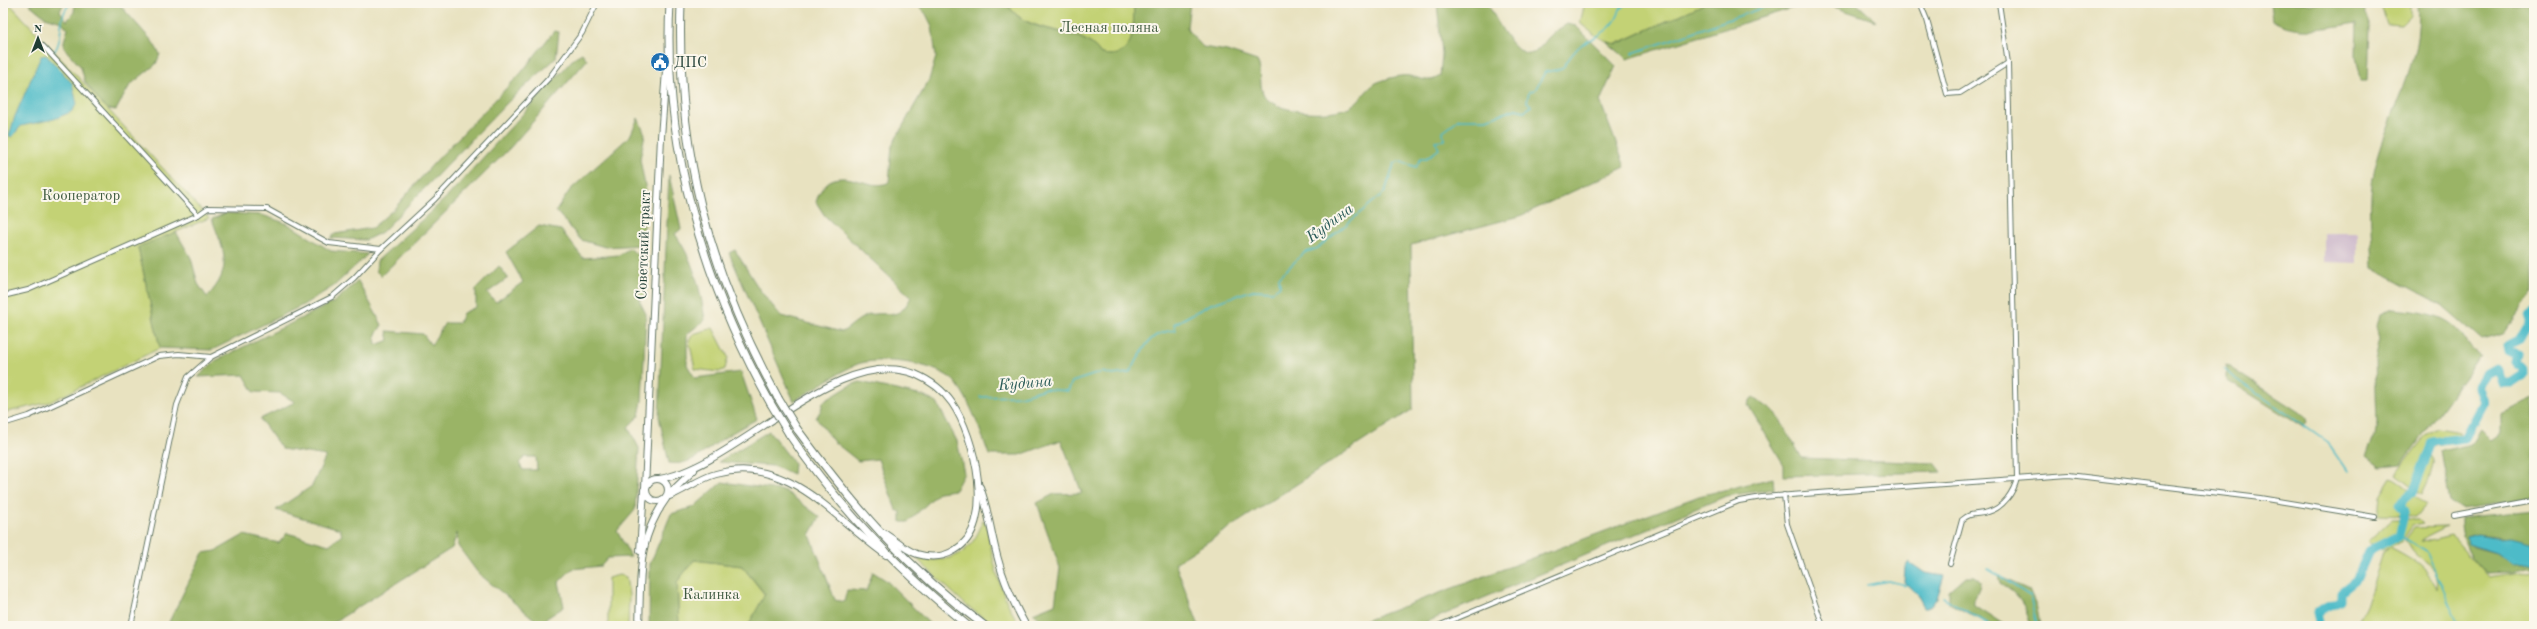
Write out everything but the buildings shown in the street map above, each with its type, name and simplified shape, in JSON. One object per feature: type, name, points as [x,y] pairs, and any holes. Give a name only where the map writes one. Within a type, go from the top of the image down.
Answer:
[{"type":"highway","name":"Советский тракт","points":[[668,26],[670,3]]},
{"type":"highway","points":[[681,3],[680,27],[684,116],[692,167],[704,218],[718,267],[734,310],[778,398],[797,429],[837,484],[911,566],[985,626]]},
{"type":"highway","points":[[668,26],[673,104],[682,162],[698,232],[723,309],[743,352],[789,434],[827,487],[887,555],[968,626]]},
{"type":"main road","name":"Советский тракт","points":[[641,564],[640,536],[644,489],[668,26]]},
{"type":"main road","points":[[887,555],[805,489],[768,474],[747,470],[718,473],[698,480],[660,501],[651,499],[644,489],[649,482],[679,474],[700,465],[834,384],[869,371],[895,370],[914,374],[930,382],[952,402],[966,430],[977,478],[988,509],[997,558],[1010,597],[1026,626]]},
{"type":"main road","points":[[638,626],[641,564],[648,528],[667,497],[700,465]]},
{"type":"main road","points":[[876,528],[918,554],[939,556],[951,553],[967,540],[975,527],[979,505],[977,478]]},
{"type":"main road","points":[[659,479],[666,484],[667,497]]},
{"type":"street","points":[[131,626],[177,405],[188,377],[211,357],[332,297],[354,278],[381,249],[435,199],[549,78],[582,33],[597,3]]},
{"type":"street","points":[[1920,3],[1927,20],[1947,94],[1960,93],[2008,63]]},
{"type":"street","points":[[1950,564],[1962,520],[1970,514],[1989,512],[1995,509],[2013,492],[2017,478],[2008,63],[1999,3]]},
{"type":"street","points":[[43,46],[198,215]]},
{"type":"street","points":[[3,296],[28,290],[198,215],[208,208],[267,209],[330,243],[381,249]]},
{"type":"street","points":[[3,424],[29,416],[159,356],[179,354],[211,357]]},
{"type":"street","points":[[1438,626],[1739,501],[1784,495],[2069,475],[2260,498],[2375,517]]},
{"type":"street","points":[[1784,495],[1787,524],[1823,626]]},
{"type":"street","points":[[2454,516],[2534,500]]},
{"type":"shaded area","points":[[2324,233],[2357,233],[2357,263],[2324,262]]},
{"type":"green space","name":"Кооператор","points":[[3,3],[9,3],[209,218],[138,248],[160,348],[50,402],[3,413]]},
{"type":"green space","points":[[28,3],[64,3],[60,11],[67,21],[74,12],[75,3],[118,3],[152,41],[160,54],[156,64],[130,85],[116,110],[108,109],[101,103],[85,82],[81,67],[64,48],[64,41],[68,29],[62,22],[45,17]]},
{"type":"green space","points":[[907,3],[1007,3],[1016,14],[1027,22],[1081,38],[1092,44],[1101,54],[1113,55],[1121,52],[1127,47],[1131,40],[1133,32],[1134,3],[1190,3],[1187,27],[1189,32],[1203,47],[1227,51],[1257,61],[1260,70],[1262,90],[1266,98],[1273,103],[1294,110],[1306,112],[1330,112],[1341,110],[1353,105],[1372,86],[1387,79],[1406,76],[1432,80],[1440,76],[1442,54],[1437,3],[1488,3],[1500,27],[1513,44],[1520,50],[1528,53],[1535,52],[1554,32],[1567,24],[1576,26],[1616,66],[1600,101],[1625,167],[1520,216],[1411,245],[1413,409],[1175,563],[1199,626],[1049,626],[1033,613],[1055,604],[1060,568],[1037,503],[1054,494],[1082,493],[1061,440],[1020,455],[989,455],[971,408],[956,383],[948,376],[937,371],[925,366],[911,363],[897,361],[871,361],[854,365],[794,401],[729,253],[735,250],[759,289],[781,316],[842,332],[866,316],[898,313],[906,305],[911,297],[825,216],[816,202],[823,188],[831,180],[840,178],[851,179],[881,185],[889,182],[892,145],[929,80],[936,57],[932,26],[926,14],[919,7]]},
{"type":"green space","name":"Лесная поляна","points":[[1007,3],[1134,3],[1133,32],[1131,40],[1127,47],[1121,52],[1113,55],[1101,54],[1092,44],[1081,38],[1027,21],[1016,14]]},
{"type":"green space","points":[[1585,3],[1706,3],[1616,44],[1601,39],[1580,23]]},
{"type":"green space","points":[[1706,3],[1809,3],[1627,59],[1607,42],[1617,44]]},
{"type":"green space","points":[[1822,3],[1856,3],[1876,21]]},
{"type":"green space","points":[[2270,3],[2361,3],[2370,27],[2368,81],[2361,81],[2356,56],[2357,23],[2313,29],[2292,28],[2272,20]]},
{"type":"green space","points":[[2380,3],[2411,3],[2411,15],[2401,25],[2387,24]]},
{"type":"green space","points":[[2418,3],[2534,3],[2534,291],[2503,334],[2482,340],[2442,305],[2373,268],[2371,193],[2375,168],[2388,127],[2404,87],[2416,46]]},
{"type":"green space","points":[[554,31],[559,32],[556,58],[508,102],[382,232],[366,240],[330,238],[335,234],[372,228],[394,209],[433,164],[521,73]]},
{"type":"green space","points":[[582,53],[587,60],[509,149],[381,276],[376,271],[377,261],[448,196],[575,57]]},
{"type":"green space","points":[[638,118],[645,134],[640,159],[646,191],[646,212],[641,245],[605,247],[581,240],[556,211],[570,190],[630,136]]},
{"type":"green space","points":[[669,175],[681,229],[675,234],[682,244],[692,265],[701,297],[705,320],[687,334],[687,365],[695,378],[741,372],[757,419],[728,435],[692,460],[677,464],[669,463],[659,417]]},
{"type":"green space","points":[[226,213],[262,215],[288,224],[331,251],[368,254],[334,286],[303,305],[212,350],[160,348],[138,247],[176,232],[191,258],[198,284],[207,297],[221,277],[224,268],[223,251],[212,219]]},
{"type":"green space","points":[[539,226],[561,230],[583,258],[619,255],[630,248],[642,260],[646,296],[639,300],[646,314],[642,401],[639,416],[628,427],[639,448],[635,510],[617,531],[631,557],[608,558],[601,566],[572,569],[559,582],[564,607],[539,623],[478,573],[458,546],[457,533],[452,548],[328,626],[167,626],[203,553],[216,551],[244,535],[279,543],[287,533],[329,545],[342,535],[340,529],[276,510],[312,486],[326,456],[282,449],[260,419],[295,402],[280,393],[254,392],[244,375],[198,377],[215,361],[334,302],[358,281],[382,325],[375,336],[376,345],[389,340],[387,331],[423,334],[431,345],[445,323],[459,323],[463,313],[476,307],[476,289],[499,266],[508,278],[487,293],[496,302],[523,282],[506,252]],"holes":[[[525,457],[536,457],[537,470],[523,470],[519,463]]]},
{"type":"green space","points":[[2392,309],[2426,313],[2443,319],[2457,329],[2470,347],[2480,355],[2402,464],[2380,466],[2366,455],[2375,436],[2377,423],[2375,360],[2380,340],[2377,325],[2380,314]]},
{"type":"green space","points":[[713,328],[728,357],[725,369],[719,372],[695,369],[689,340],[693,334]]},
{"type":"green space","points":[[2226,365],[2305,416],[2307,422],[2303,427],[2226,379]]},
{"type":"green space","points":[[860,382],[923,396],[937,403],[957,441],[964,473],[955,490],[939,492],[908,522],[901,522],[901,512],[896,510],[878,459],[858,461],[833,441],[816,418],[821,410],[823,402],[851,385]]},
{"type":"green space","points":[[1753,397],[1776,413],[1802,458],[1935,463],[1942,472],[1784,476],[1784,465],[1748,405]]},
{"type":"green space","points":[[2534,399],[2534,498],[2461,509],[2450,502],[2441,451],[2472,444],[2481,430],[2491,440],[2501,433],[2501,414]]},
{"type":"green space","points":[[2438,428],[2460,432],[2463,441],[2435,446],[2430,454],[2434,460],[2429,479],[2422,494],[2396,474],[2426,435]]},
{"type":"green space","points":[[769,431],[794,463],[793,474],[773,466],[718,462]]},
{"type":"green space","points":[[1773,478],[1774,489],[1726,496],[1417,626],[1351,626],[1699,496]]},
{"type":"green space","points":[[2391,478],[2400,483],[2426,504],[2416,516],[2378,515],[2380,496]]},
{"type":"green space","points":[[722,482],[785,491],[820,517],[810,535],[835,600],[844,602],[847,590],[866,591],[873,572],[887,581],[932,626],[748,626],[765,594],[742,566],[694,560],[677,582],[679,626],[649,626],[650,564],[671,514],[694,507]]},
{"type":"green space","points":[[2534,510],[2534,543],[2489,535],[2472,535],[2467,537],[2473,547],[2496,553],[2507,561],[2520,564],[2534,563],[2534,567],[2527,567],[2513,573],[2487,574],[2471,556],[2462,534],[2461,518]]},
{"type":"green space","points":[[2392,519],[2419,519],[2423,523],[2413,525],[2402,541],[2390,547],[2412,559],[2424,569],[2434,582],[2437,590],[2437,576],[2435,571],[2414,553],[2405,540],[2414,528],[2447,527],[2421,540],[2431,541],[2452,536],[2489,578],[2534,571],[2534,626],[2446,626],[2442,623],[2442,626],[2355,626],[2365,609],[2383,553],[2389,548],[2382,551],[2368,541]]},
{"type":"green space","points":[[983,521],[986,523],[994,564],[1002,590],[1013,614],[1021,626],[995,626],[967,606],[917,559],[940,560],[959,554],[973,542]]},
{"type":"green space","name":"Калинка","points":[[694,560],[742,566],[765,595],[748,626],[679,626],[677,582]]},
{"type":"green space","points":[[619,575],[626,577],[629,595],[628,626],[608,626],[608,578]]},
{"type":"green space","points":[[1966,576],[1974,576],[1980,581],[1974,599],[1974,605],[2006,626],[1992,626],[1949,603],[1949,591]]},
{"type":"green space","points":[[1998,576],[2029,590],[2037,608],[2040,626],[2031,626],[2024,606],[2012,591],[2000,583]]},
{"type":"water","points":[[46,55],[72,83],[77,104],[71,112],[54,119],[21,126],[12,137],[9,136],[15,116],[41,56]]},
{"type":"water","points":[[2477,534],[2500,538],[2511,537],[2534,543],[2534,563],[2512,564],[2496,553],[2468,544],[2467,537]]},
{"type":"water","points":[[1909,562],[1925,573],[1944,576],[1937,598],[1930,607],[1924,607],[1917,594],[1904,582],[1905,567]]},
{"type":"waterway","points":[[54,52],[59,40],[66,8],[71,3]]},
{"type":"waterway","name":"Кудина","points":[[980,397],[1020,396],[1044,389],[1068,391],[1072,382],[1102,372],[1112,375],[1129,373],[1151,339],[1165,332],[1176,330],[1174,324],[1211,304],[1253,290],[1273,291],[1280,286],[1279,277],[1304,253],[1318,248],[1385,192],[1394,164],[1399,161],[1416,167],[1421,158],[1427,158],[1439,149],[1435,141],[1444,140],[1443,131],[1459,119],[1486,119],[1516,109],[1524,111],[1532,106],[1527,102],[1529,91],[1535,90],[1545,72],[1562,69],[1577,48],[1604,32],[1614,23],[1620,9],[1630,3]]},
{"type":"waterway","points":[[1633,53],[1776,3]]},
{"type":"waterway","points":[[2320,626],[2317,612],[2341,600],[2341,592],[2356,580],[2369,551],[2399,535],[2405,511],[2399,504],[2413,492],[2432,442],[2465,438],[2484,402],[2478,385],[2486,374],[2497,368],[2502,383],[2510,383],[2523,374],[2523,369],[2516,362],[2518,354],[2508,351],[2507,345],[2520,339],[2529,324],[2529,317],[2534,313]]},
{"type":"waterway","points":[[2224,370],[2327,442],[2347,471]]},
{"type":"waterway","points":[[2399,535],[2427,552],[2459,626]]},
{"type":"waterway","points":[[1988,569],[2030,596],[2037,626]]},
{"type":"waterway","points":[[1867,585],[1888,581],[1906,585]]},
{"type":"waterway","points":[[1943,597],[1991,626]]},
{"type":"place","name":"ДПС","points":[[660,62]]}]
